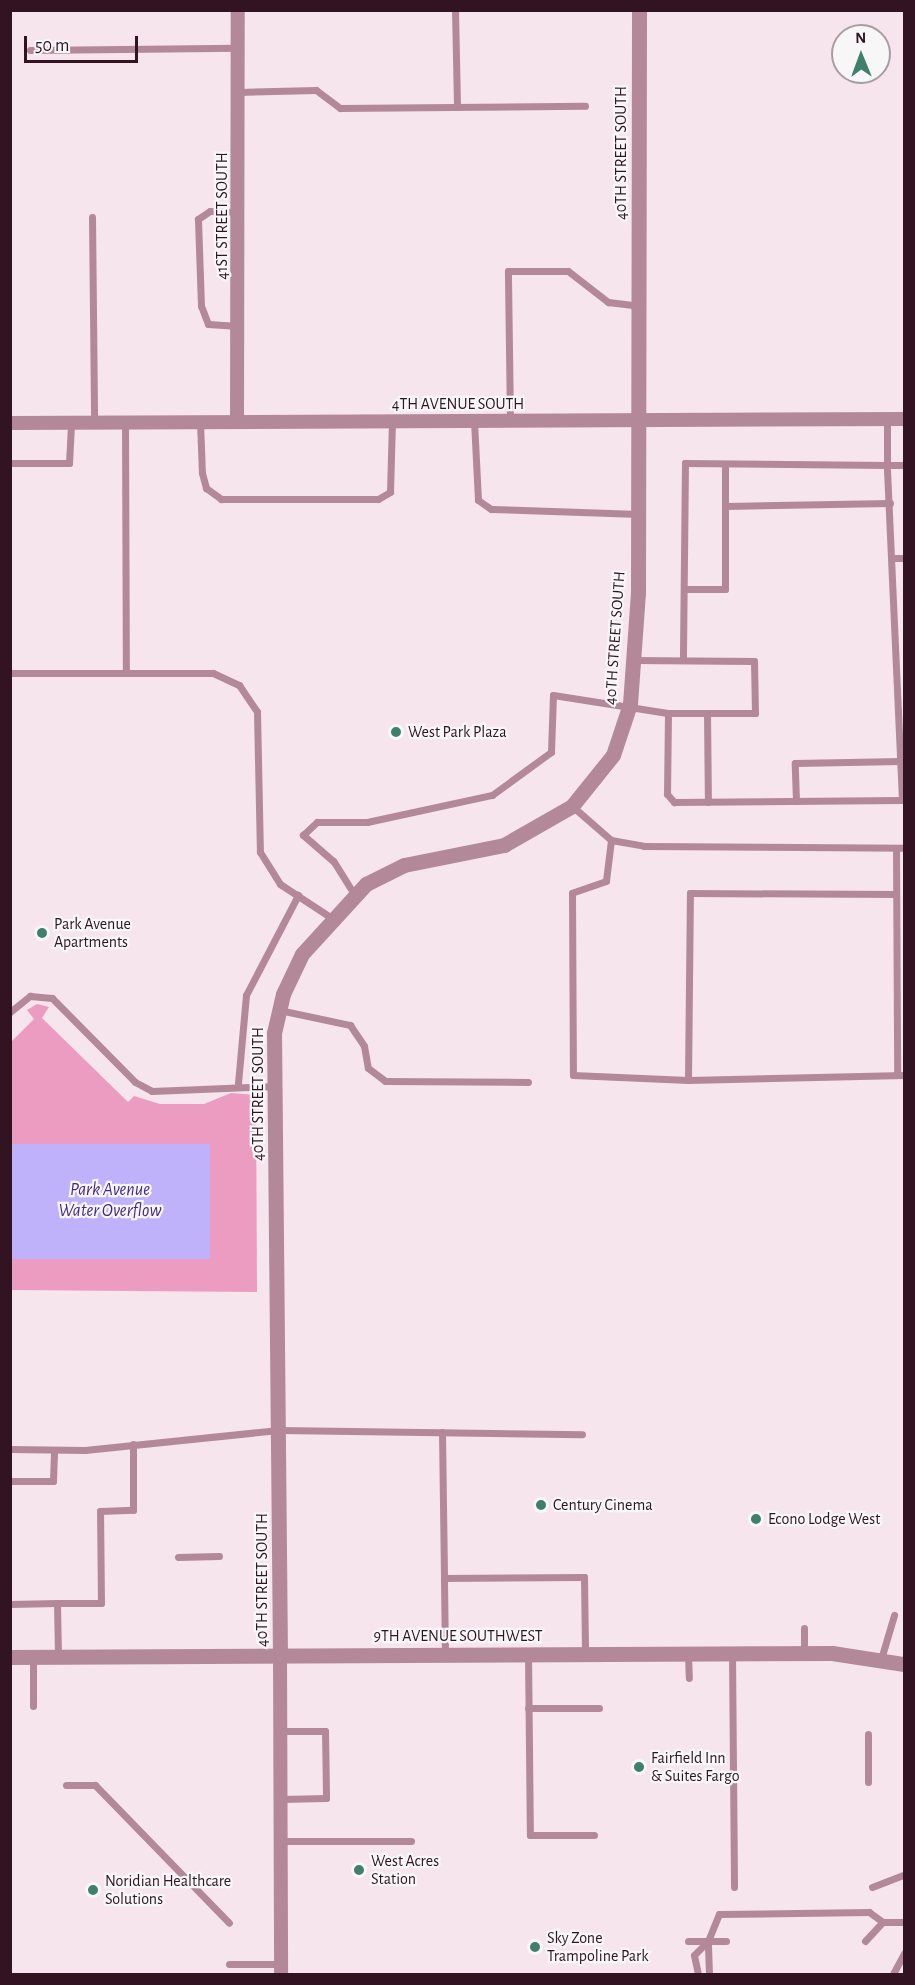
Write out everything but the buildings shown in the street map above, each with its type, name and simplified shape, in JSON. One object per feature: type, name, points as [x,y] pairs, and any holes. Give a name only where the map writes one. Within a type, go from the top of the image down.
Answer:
[{"type":"street","name":"41ST STREET SOUTH","points":[[237,422],[238,10]]},
{"type":"street","name":"40TH STREET SOUTH","points":[[281,1969],[279,1430],[274,1086],[279,1010],[302,954],[330,917],[354,894],[404,865],[519,839],[572,806],[613,755],[630,704],[639,514],[639,10]]},
{"type":"street","name":"4TH AVENUE SOUTH","points":[[10,423],[904,419]]},
{"type":"street","name":"9TH AVENUE SOUTHWEST","points":[[10,1657],[732,1652],[804,1653],[881,1659],[904,1664]]},
{"type":"lane","points":[[455,10],[457,107]]},
{"type":"lane","points":[[30,50],[238,48]]},
{"type":"lane","points":[[238,92],[316,90],[340,108],[585,106]]},
{"type":"lane","points":[[238,326],[208,324],[201,306],[198,219],[210,211],[239,212]]},
{"type":"lane","points":[[92,217],[94,424]]},
{"type":"lane","points":[[510,421],[508,272],[568,271],[608,302],[639,306]]},
{"type":"lane","points":[[668,713],[667,794],[674,802],[902,800],[895,558],[887,465],[887,419]]},
{"type":"lane","points":[[200,422],[202,473],[206,488],[221,499],[378,499],[390,492],[392,420]]},
{"type":"lane","points":[[474,421],[478,500],[491,509],[639,514]]},
{"type":"lane","points":[[125,423],[126,673]]},
{"type":"lane","points":[[10,463],[69,463],[71,424]]},
{"type":"lane","points":[[683,660],[685,464],[904,465]]},
{"type":"lane","points":[[684,589],[725,589],[725,464]]},
{"type":"lane","points":[[725,506],[890,503]]},
{"type":"lane","points":[[895,558],[904,558]]},
{"type":"lane","points":[[354,894],[333,861],[303,835],[317,822],[367,822],[492,795],[551,752],[553,695],[630,704],[668,713],[755,713],[754,661],[633,660]]},
{"type":"lane","points":[[10,673],[213,673],[248,697],[259,732],[260,852],[280,884],[330,917]]},
{"type":"lane","points":[[707,713],[708,802]]},
{"type":"lane","points":[[796,801],[795,764],[901,761]]},
{"type":"lane","points":[[572,806],[611,840],[674,848],[904,848]]},
{"type":"lane","points":[[611,840],[606,881],[572,893],[573,1075],[688,1080],[901,1075],[896,848]]},
{"type":"lane","points":[[688,1080],[690,893],[896,894]]},
{"type":"lane","points":[[238,1083],[246,995],[298,895]]},
{"type":"lane","points":[[10,1012],[30,996],[52,998],[135,1082],[152,1091],[203,1092],[238,1083],[274,1086]]},
{"type":"lane","points":[[279,1010],[350,1024],[364,1046],[368,1068],[385,1081],[528,1082]]},
{"type":"lane","points":[[10,1449],[54,1450],[204,1441],[279,1430],[582,1434]]},
{"type":"lane","points":[[442,1432],[445,1654]]},
{"type":"lane","points":[[10,1604],[101,1603],[100,1511],[133,1510],[133,1444]]},
{"type":"lane","points":[[10,1481],[53,1481],[54,1450]]},
{"type":"lane","points":[[178,1557],[219,1556]]},
{"type":"lane","points":[[444,1578],[584,1577],[585,1653]]},
{"type":"lane","points":[[57,1603],[58,1656]]},
{"type":"lane","points":[[881,1659],[894,1615]]},
{"type":"lane","points":[[804,1628],[804,1653]]},
{"type":"lane","points":[[732,1652],[734,1887]]},
{"type":"lane","points":[[528,1653],[530,1835],[594,1835]]},
{"type":"lane","points":[[688,1653],[689,1678]]},
{"type":"lane","points":[[33,1657],[33,1706]]},
{"type":"lane","points":[[528,1708],[599,1708]]},
{"type":"lane","points":[[280,1731],[325,1731],[326,1798],[281,1799]]},
{"type":"lane","points":[[868,1734],[868,1782]]},
{"type":"lane","points":[[66,1785],[95,1785],[229,1923]]},
{"type":"lane","points":[[281,1841],[411,1841]]},
{"type":"lane","points":[[872,1887],[904,1875]]},
{"type":"lane","points":[[709,1974],[708,1941],[711,1923],[729,1912],[869,1912],[883,1922],[904,1922]]},
{"type":"lane","points":[[865,1941],[883,1922]]},
{"type":"lane","points":[[688,1941],[726,1941]]},
{"type":"lane","points":[[698,1974],[694,1955],[708,1941]]},
{"type":"lane","points":[[893,1974],[904,1953]]},
{"type":"lane","points":[[230,1964],[281,1969]]},
{"type":"shaded area","points":[[37,1004],[49,1007],[42,1018],[128,1102],[134,1096],[160,1104],[204,1104],[231,1093],[256,1095],[257,1292],[12,1290],[11,1316],[11,1042],[34,1019],[27,1010]]},
{"type":"water","name":"Park Avenue Water Overflow","points":[[11,1144],[210,1144],[210,1259],[11,1259]]},
{"type":"place","name":"West Park Plaza","points":[[396,732]]},
{"type":"place","name":"Park Avenue Apartments","points":[[42,933]]},
{"type":"place","name":"Century Cinema","points":[[541,1505]]},
{"type":"place","name":"Econo Lodge West","points":[[756,1519]]},
{"type":"place","name":"Fairfield Inn & Suites Fargo","points":[[639,1767]]},
{"type":"place","name":"West Acres Station","points":[[359,1870]]},
{"type":"place","name":"Noridian Healthcare Solutions","points":[[93,1890]]},
{"type":"place","name":"Sky Zone Trampoline Park","points":[[535,1947]]}]
